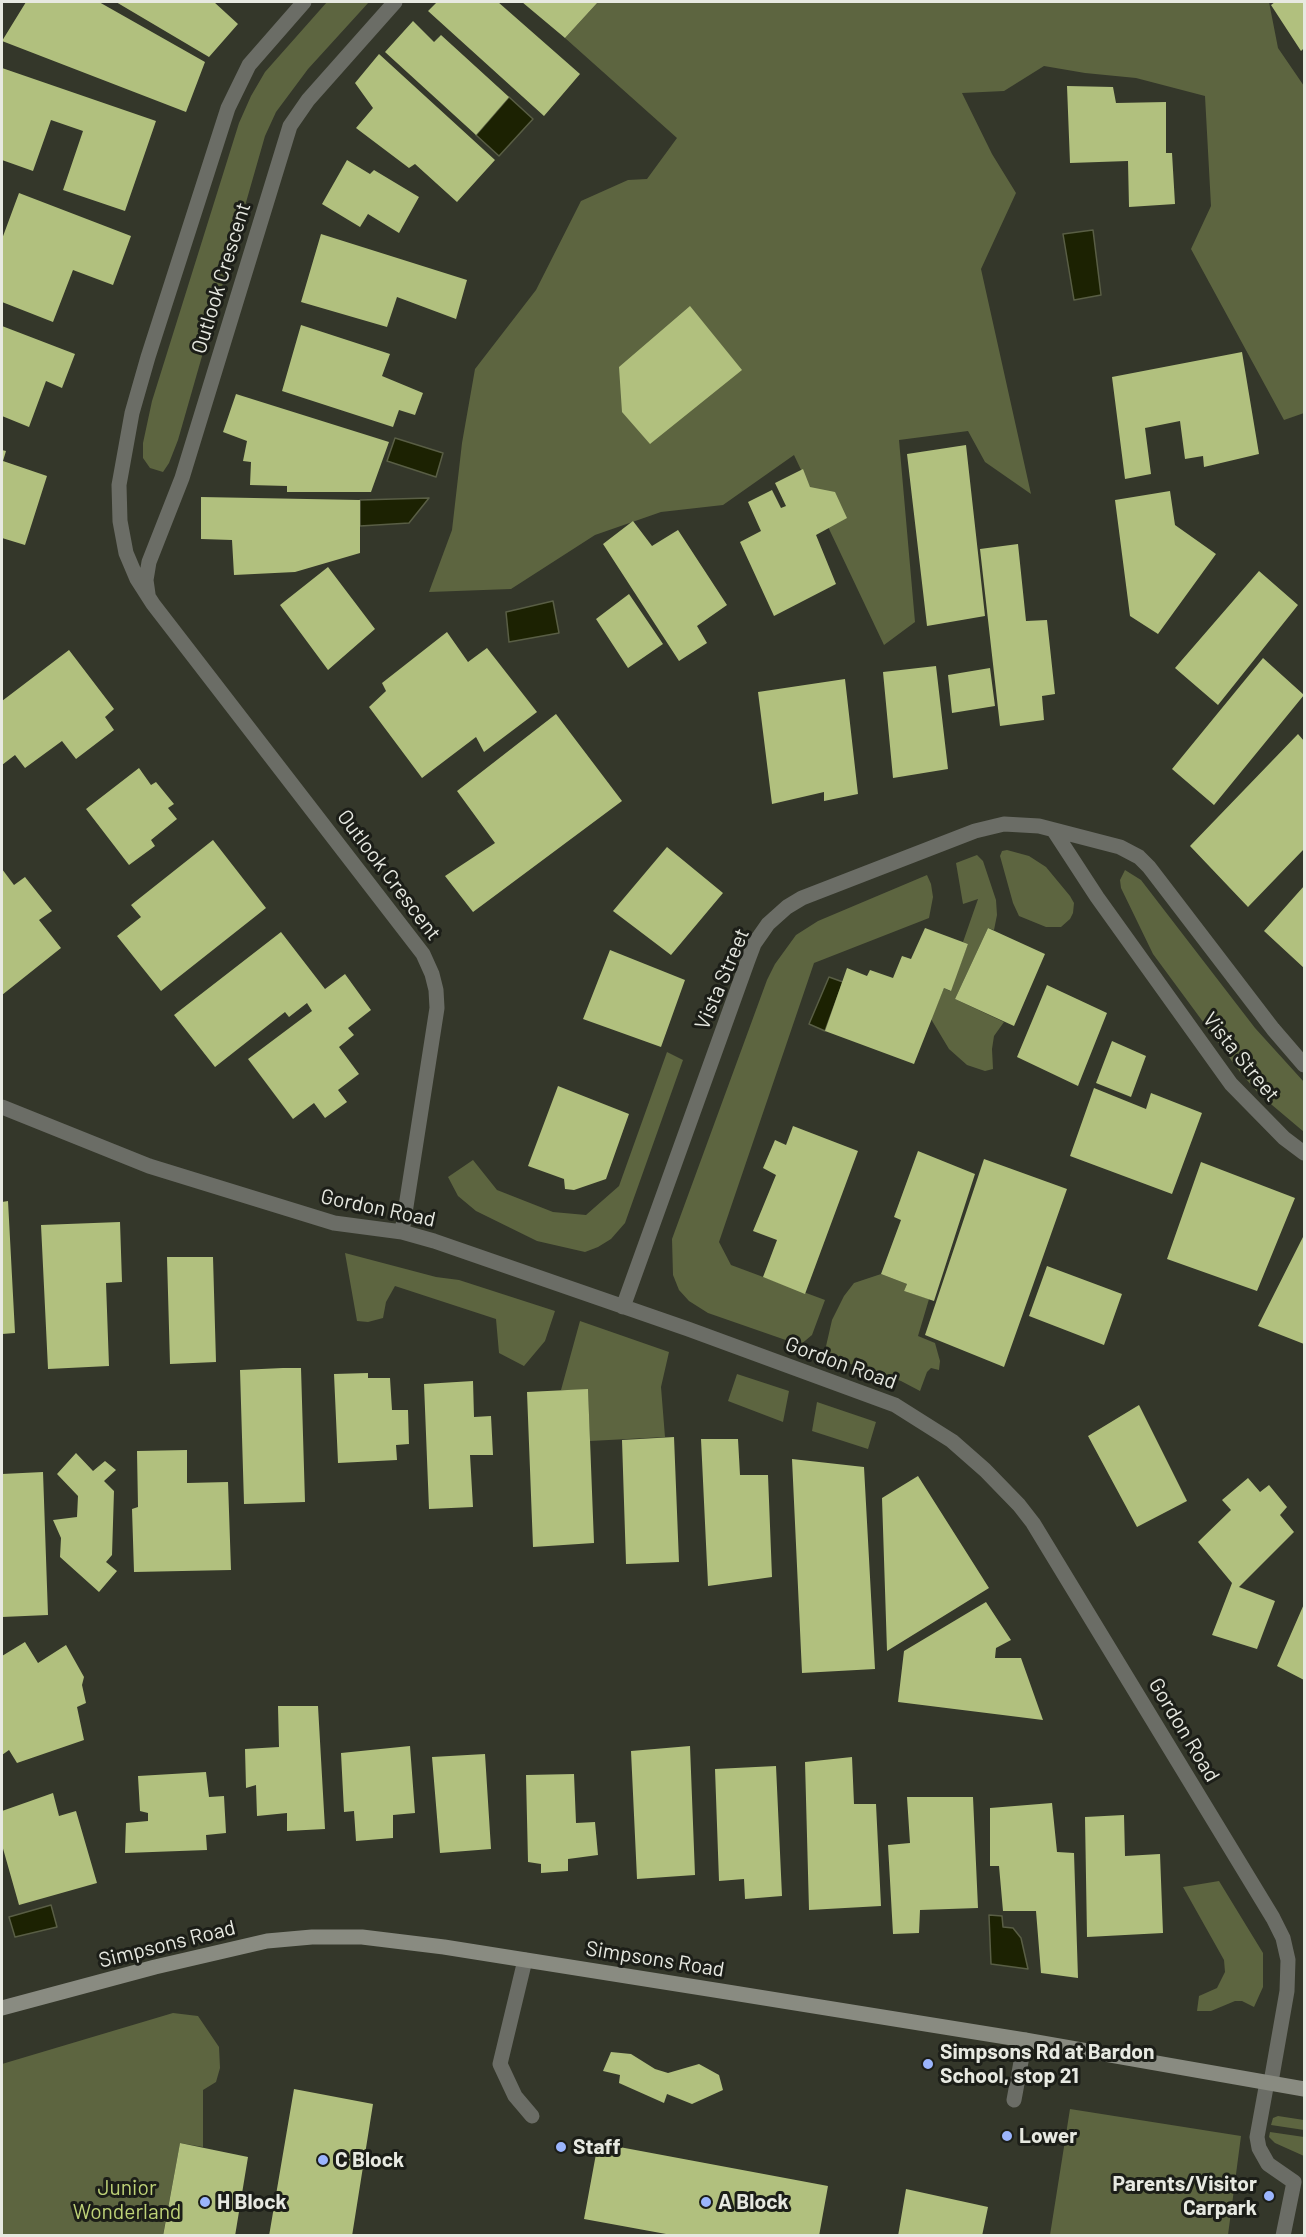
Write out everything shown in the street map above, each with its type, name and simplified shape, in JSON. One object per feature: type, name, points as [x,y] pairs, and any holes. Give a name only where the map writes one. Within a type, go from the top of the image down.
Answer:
[{"type":"main road","name":"Simpsons Road","points":[[2,2008],[155,1967],[267,1941],[312,1937],[390,1939],[1025,2040],[1305,2089]]},
{"type":"street","name":"Outlook Crescent","points":[[304,2],[249,65],[228,108],[132,413],[119,485],[120,521],[126,553],[137,579],[148,596],[420,950],[432,974],[437,1008],[402,1232]]},
{"type":"street","name":"Outlook Crescent","points":[[148,596],[146,580],[149,562],[182,478],[290,126],[308,100],[395,2]]},
{"type":"street","name":"Vista Street","points":[[623,1307],[748,960],[758,939],[774,917],[794,902],[834,884],[990,827],[1013,824],[1039,826],[1120,847],[1139,857],[1272,1029],[1305,1065]]},
{"type":"street","name":"Vista Street","points":[[1054,831],[1096,897],[1231,1084],[1284,1138],[1305,1154]]},
{"type":"street","name":"Gordon Road","points":[[2,1107],[160,1170],[334,1223],[402,1232],[461,1250],[623,1307],[884,1401],[936,1429],[968,1454],[1019,1505],[1056,1559],[1283,1938],[1288,1960],[1287,1991],[1257,2136],[1260,2152],[1273,2168],[1294,2182],[1283,2235]]},
{"type":"street","points":[[525,1960],[500,2064],[515,2096],[532,2116]]},
{"type":"street","points":[[1014,2100],[1025,2040]]},
{"type":"green space","points":[[327,2],[369,2],[308,69],[276,112],[265,136],[178,440],[163,472],[150,468],[143,458],[143,443],[152,401],[239,123],[265,72]]},
{"type":"green space","points":[[598,2],[1269,2],[1278,48],[1304,86],[1304,413],[1284,420],[1191,249],[1211,206],[1205,96],[1136,78],[1044,66],[1004,91],[962,93],[992,154],[1016,193],[981,269],[1031,494],[985,462],[968,431],[899,440],[915,622],[884,645],[794,455],[723,505],[661,512],[595,535],[511,589],[429,592],[452,530],[462,443],[475,369],[536,290],[581,201],[628,180],[647,179],[677,138],[565,38]]},
{"type":"green space","points":[[1007,850],[1029,856],[1046,867],[1070,896],[1074,903],[1073,913],[1061,927],[1046,927],[1019,916],[1000,856],[1002,851]]},
{"type":"green space","points":[[977,855],[983,861],[996,900],[997,915],[994,930],[988,928],[955,999],[1004,1022],[994,1036],[993,1069],[985,1071],[967,1065],[949,1049],[931,1019],[944,988],[950,991],[968,944],[963,942],[978,899],[963,904],[956,863]]},
{"type":"green space","points":[[1125,870],[1141,880],[1255,1028],[1304,1082],[1304,1132],[1259,1094],[1240,1072],[1153,954],[1121,888],[1120,880]]},
{"type":"green space","points":[[927,875],[933,897],[929,918],[814,963],[719,1242],[731,1265],[825,1300],[812,1335],[800,1345],[708,1313],[689,1301],[679,1290],[673,1275],[672,1239],[767,980],[775,964],[796,935],[818,921]]},
{"type":"green space","points":[[667,1052],[683,1060],[625,1223],[611,1239],[585,1252],[537,1241],[476,1211],[458,1196],[448,1177],[473,1160],[497,1190],[553,1212],[586,1215],[619,1186]]},
{"type":"green space","points":[[345,1253],[436,1277],[459,1280],[555,1311],[545,1341],[524,1366],[499,1353],[496,1319],[395,1286],[386,1302],[383,1318],[368,1322],[357,1321]]},
{"type":"green space","points":[[881,1274],[907,1284],[904,1291],[929,1299],[918,1336],[935,1343],[940,1361],[939,1370],[931,1368],[927,1372],[920,1391],[901,1381],[824,1355],[832,1320],[844,1296],[854,1283]]},
{"type":"green space","points":[[580,1321],[669,1352],[661,1387],[665,1437],[590,1441],[588,1390],[561,1390]]},
{"type":"green space","points":[[737,1374],[789,1391],[783,1422],[728,1401]]},
{"type":"green space","points":[[817,1402],[876,1422],[868,1449],[812,1431]]},
{"type":"green space","points":[[1219,1881],[1263,1953],[1263,1987],[1254,2007],[1242,2001],[1235,2001],[1211,2011],[1197,2011],[1199,1996],[1217,1988],[1225,1972],[1224,1960],[1183,1887]]},
{"type":"green space","name":"Junior Wonderland","points":[[173,2013],[198,2016],[219,2047],[220,2068],[216,2082],[203,2090],[203,2147],[180,2143],[163,2235],[2,2236],[2,2064]]},
{"type":"green space","points":[[1070,2109],[1241,2136],[1228,2235],[1050,2235]]},
{"type":"green space","points":[[1278,2116],[1304,2120],[1304,2130],[1271,2125],[1273,2118]]},
{"type":"green space","points":[[1270,2132],[1304,2137],[1304,2156],[1275,2143],[1269,2137]]},
{"type":"shaded area","points":[[509,97],[533,119],[499,156],[476,135]]},
{"type":"shaded area","points":[[1093,230],[1101,295],[1074,300],[1063,234]]},
{"type":"shaded area","points":[[395,438],[443,453],[436,477],[387,461]]},
{"type":"shaded area","points":[[429,498],[409,523],[360,526],[360,500]]},
{"type":"shaded area","points":[[553,601],[559,633],[509,642],[506,612]]},
{"type":"shaded area","points":[[829,977],[843,982],[825,1031],[809,1024]]},
{"type":"shaded area","points":[[51,1905],[57,1927],[15,1937],[9,1917]]},
{"type":"shaded area","points":[[989,1915],[1002,1916],[1003,1927],[1013,1928],[1021,1938],[1028,1969],[991,1964]]},
{"type":"building","points":[[26,2],[99,2],[205,62],[186,112],[2,41]]},
{"type":"building","points":[[116,2],[214,2],[238,24],[209,57]]},
{"type":"building","points":[[437,2],[498,2],[580,74],[544,116],[428,11]]},
{"type":"building","points":[[522,2],[598,2],[565,38]]},
{"type":"building","points":[[1275,2],[1304,2],[1304,48],[1301,51],[1271,5]]},
{"type":"building","points":[[413,21],[434,42],[441,35],[509,97],[476,135],[385,52]]},
{"type":"building","points":[[379,54],[495,160],[457,202],[415,164],[409,168],[356,128],[373,108],[355,83]]},
{"type":"building","points":[[2,68],[156,121],[125,211],[63,190],[83,131],[51,120],[33,171],[2,160]]},
{"type":"building","points":[[1067,86],[1113,87],[1116,103],[1166,102],[1166,153],[1172,153],[1175,204],[1129,207],[1128,161],[1070,163]]},
{"type":"building","points":[[347,160],[370,174],[374,170],[419,197],[399,233],[368,214],[360,227],[322,204]]},
{"type":"building","points":[[19,193],[131,236],[113,285],[73,270],[53,322],[2,302],[2,239]]},
{"type":"building","points":[[321,234],[467,280],[456,319],[397,297],[387,327],[301,302]]},
{"type":"building","points":[[690,306],[742,370],[650,444],[622,412],[619,367]]},
{"type":"building","points":[[301,325],[390,354],[382,376],[423,393],[415,415],[399,410],[393,427],[282,391]]},
{"type":"building","points":[[2,326],[75,354],[62,388],[46,381],[29,427],[2,416]]},
{"type":"building","points":[[1242,352],[1259,454],[1204,467],[1203,456],[1185,459],[1180,421],[1145,428],[1151,474],[1125,479],[1112,377]]},
{"type":"building","points":[[236,394],[389,442],[371,492],[287,492],[287,486],[250,485],[251,462],[243,461],[247,441],[223,432]]},
{"type":"building","points":[[966,445],[985,616],[927,626],[907,454]]},
{"type":"building","points":[[2,450],[6,451],[3,461],[47,476],[25,545],[2,538]]},
{"type":"building","points":[[803,469],[810,487],[835,492],[847,518],[816,535],[836,584],[774,616],[740,542],[761,531],[748,502],[772,490],[781,508],[786,506],[775,483]]},
{"type":"building","points":[[1170,491],[1175,525],[1216,554],[1158,634],[1130,616],[1115,500]]},
{"type":"building","points":[[201,497],[360,500],[360,553],[295,572],[234,575],[232,540],[201,539]]},
{"type":"building","points":[[633,521],[652,546],[678,530],[727,605],[697,626],[707,643],[679,661],[603,544]]},
{"type":"building","points":[[1018,544],[1026,621],[1047,620],[1055,694],[1042,696],[1044,720],[1000,726],[980,549]]},
{"type":"building","points":[[328,567],[375,629],[328,670],[280,605]]},
{"type":"building","points":[[1259,571],[1298,605],[1218,705],[1175,668]]},
{"type":"building","points":[[629,594],[663,644],[628,668],[596,619]]},
{"type":"building","points":[[447,632],[468,662],[487,648],[537,712],[484,752],[476,737],[422,778],[369,707],[386,691],[382,683]]},
{"type":"building","points":[[69,650],[114,709],[105,717],[114,730],[76,759],[62,741],[25,768],[15,755],[2,765],[2,701]]},
{"type":"building","points":[[1263,658],[1304,695],[1214,805],[1172,769]]},
{"type":"building","points":[[936,666],[948,769],[893,778],[883,672]]},
{"type":"building","points":[[990,668],[995,706],[952,713],[948,675]]},
{"type":"building","points":[[845,679],[858,794],[824,801],[824,792],[772,804],[758,692]]},
{"type":"building","points":[[556,714],[622,801],[473,912],[445,876],[495,843],[457,791]]},
{"type":"building","points":[[1298,734],[1304,741],[1304,849],[1248,907],[1190,846]]},
{"type":"building","points":[[139,768],[151,785],[156,782],[174,804],[168,808],[177,819],[151,840],[155,846],[129,865],[86,809]]},
{"type":"building","points":[[213,840],[266,908],[161,991],[117,936],[141,917],[131,905]]},
{"type":"building","points":[[667,847],[723,893],[671,955],[613,911]]},
{"type":"building","points":[[2,869],[14,885],[25,877],[52,911],[39,920],[61,948],[2,995]]},
{"type":"building","points":[[1304,886],[1304,968],[1264,931]]},
{"type":"building","points":[[925,928],[968,944],[951,991],[944,988],[914,1064],[825,1031],[847,968],[867,976],[870,970],[893,978],[902,956],[911,959]]},
{"type":"building","points":[[988,928],[1045,954],[1014,1026],[955,999]]},
{"type":"building","points":[[281,932],[325,989],[345,974],[371,1010],[348,1028],[354,1035],[339,1047],[359,1074],[338,1090],[347,1102],[325,1118],[314,1103],[293,1119],[248,1059],[312,1011],[307,1003],[289,1017],[285,1012],[215,1067],[174,1015]]},
{"type":"building","points":[[610,950],[685,980],[661,1047],[583,1019]]},
{"type":"building","points":[[1047,985],[1107,1013],[1078,1086],[1017,1057]]},
{"type":"building","points":[[1112,1041],[1146,1056],[1131,1097],[1096,1083]]},
{"type":"building","points":[[558,1086],[629,1114],[606,1179],[574,1190],[565,1189],[564,1179],[528,1166]]},
{"type":"building","points":[[1094,1088],[1146,1109],[1151,1093],[1202,1113],[1172,1194],[1070,1156]]},
{"type":"building","points":[[793,1126],[858,1151],[805,1294],[763,1277],[777,1240],[753,1231],[776,1175],[763,1168],[775,1140],[786,1145]]},
{"type":"building","points":[[918,1151],[975,1174],[934,1301],[904,1291],[907,1284],[881,1274],[901,1220],[894,1217]]},
{"type":"building","points":[[984,1159],[1067,1189],[1004,1367],[925,1335]]},
{"type":"building","points":[[1201,1162],[1295,1198],[1257,1291],[1167,1259]]},
{"type":"building","points":[[8,1201],[15,1333],[2,1334],[2,1202]]},
{"type":"building","points":[[120,1222],[122,1282],[106,1283],[109,1366],[48,1369],[41,1225]]},
{"type":"building","points":[[1304,1235],[1304,1344],[1258,1326]]},
{"type":"building","points":[[167,1257],[213,1257],[216,1362],[170,1364]]},
{"type":"building","points":[[1047,1266],[1122,1294],[1104,1345],[1029,1316]]},
{"type":"building","points":[[301,1368],[305,1502],[244,1504],[240,1370]]},
{"type":"building","points":[[368,1373],[368,1378],[390,1378],[392,1410],[408,1410],[409,1444],[396,1445],[397,1460],[338,1463],[334,1374]]},
{"type":"building","points":[[473,1381],[474,1417],[491,1416],[493,1455],[470,1455],[473,1507],[429,1509],[424,1384]]},
{"type":"building","points":[[588,1389],[594,1543],[533,1547],[527,1392]]},
{"type":"building","points":[[1139,1405],[1187,1501],[1137,1527],[1088,1436]]},
{"type":"building","points":[[674,1437],[679,1562],[626,1564],[622,1440]]},
{"type":"building","points":[[701,1439],[738,1439],[740,1475],[768,1475],[772,1577],[708,1586]]},
{"type":"building","points":[[187,1450],[187,1483],[228,1482],[231,1570],[134,1572],[132,1509],[138,1507],[137,1451]]},
{"type":"building","points":[[76,1453],[93,1471],[105,1461],[116,1470],[104,1481],[114,1491],[112,1555],[106,1562],[117,1571],[99,1592],[60,1557],[61,1538],[53,1520],[77,1517],[78,1496],[57,1474]]},
{"type":"building","points":[[792,1459],[864,1467],[875,1669],[802,1673]]},
{"type":"building","points":[[43,1472],[48,1615],[2,1617],[2,1474]]},
{"type":"building","points":[[918,1476],[989,1588],[887,1651],[882,1498]]},
{"type":"building","points":[[1248,1478],[1260,1492],[1269,1485],[1287,1507],[1280,1515],[1294,1532],[1239,1587],[1275,1601],[1257,1649],[1212,1635],[1232,1583],[1198,1542],[1231,1510],[1222,1500]]},
{"type":"building","points":[[986,1602],[1011,1640],[996,1648],[995,1658],[1021,1658],[1043,1720],[898,1702],[904,1651]]},
{"type":"building","points":[[1304,1604],[1304,1680],[1277,1666]]},
{"type":"building","points":[[25,1642],[38,1663],[66,1645],[84,1677],[82,1685],[86,1703],[77,1707],[84,1740],[17,1763],[9,1750],[2,1755],[2,1656]]},
{"type":"building","points":[[278,1706],[318,1706],[325,1829],[287,1831],[287,1813],[257,1816],[256,1785],[246,1788],[245,1749],[279,1747]]},
{"type":"building","points":[[410,1746],[415,1813],[393,1815],[393,1838],[356,1841],[354,1811],[344,1812],[341,1753]]},
{"type":"building","points":[[690,1746],[695,1875],[637,1879],[631,1751]]},
{"type":"building","points":[[485,1754],[491,1849],[440,1853],[432,1757]]},
{"type":"building","points":[[852,1757],[854,1804],[876,1804],[881,1906],[809,1910],[805,1762]]},
{"type":"building","points":[[776,1766],[782,1896],[745,1899],[744,1879],[719,1881],[715,1769]]},
{"type":"building","points":[[206,1772],[209,1797],[224,1796],[226,1833],[206,1835],[207,1850],[125,1853],[126,1823],[148,1821],[148,1813],[140,1811],[138,1776]]},
{"type":"building","points":[[574,1774],[576,1823],[595,1822],[598,1855],[568,1859],[568,1871],[541,1873],[541,1864],[528,1862],[526,1775]]},
{"type":"building","points":[[53,1793],[59,1816],[76,1811],[97,1883],[19,1905],[2,1845],[2,1811]]},
{"type":"building","points":[[907,1797],[973,1797],[978,1908],[920,1910],[919,1933],[893,1934],[888,1845],[910,1843]]},
{"type":"building","points":[[1052,1803],[1057,1852],[1074,1853],[1078,1978],[1041,1973],[1036,1911],[1003,1911],[999,1866],[990,1866],[990,1808]]},
{"type":"building","points":[[1124,1815],[1125,1856],[1160,1854],[1163,1933],[1087,1937],[1085,1817]]},
{"type":"building","points":[[611,2052],[631,2054],[655,2069],[668,2073],[699,2064],[719,2075],[723,2090],[692,2104],[667,2094],[664,2103],[619,2083],[620,2075],[603,2071]]},
{"type":"building","name":"C Block","points":[[294,2089],[373,2104],[352,2236],[269,2236]]},
{"type":"building","name":"H Block","points":[[180,2143],[248,2157],[235,2236],[163,2236]]},
{"type":"building","name":"A Block","points":[[598,2143],[828,2186],[819,2236],[677,2236],[584,2219]]},
{"type":"building","points":[[906,2189],[988,2207],[982,2236],[898,2236]]},
{"type":"place","name":"Simpsons Rd at Bardon School, stop 21","points":[[928,2064]]},
{"type":"place","name":"Lower","points":[[1007,2136]]},
{"type":"place","name":"Staff","points":[[561,2147]]},
{"type":"place","name":"C Block","points":[[323,2160]]},
{"type":"place","name":"Parents/Visitor Carpark","points":[[1269,2196]]},
{"type":"place","name":"H Block","points":[[205,2202]]},
{"type":"place","name":"A Block","points":[[706,2202]]}]
